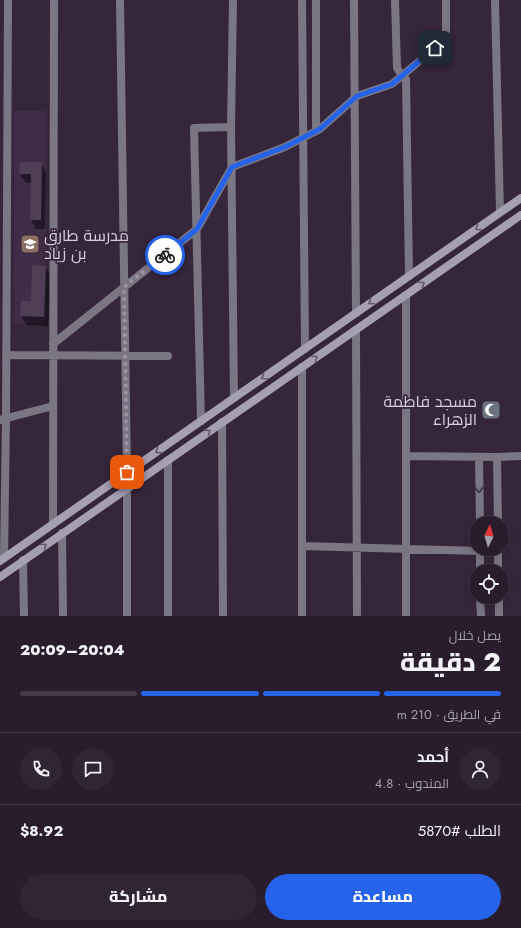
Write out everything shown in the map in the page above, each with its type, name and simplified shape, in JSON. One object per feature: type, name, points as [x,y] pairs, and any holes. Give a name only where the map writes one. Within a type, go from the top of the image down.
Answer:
[{"type":"main road","points":[[2,560],[521,198]]},
{"type":"main road","points":[[0,576],[521,215]]},
{"type":"street","points":[[2,560],[3,419],[6,355],[8,0]]},
{"type":"street","points":[[53,524],[54,0]]},
{"type":"street","points":[[120,0],[127,472]]},
{"type":"street","points":[[233,0],[231,127],[234,398]]},
{"type":"street","points":[[302,0],[305,349]]},
{"type":"street","points":[[316,0],[316,131]]},
{"type":"street","points":[[354,0],[356,313]]},
{"type":"street","points":[[395,0],[397,68],[406,80],[409,276]]},
{"type":"street","points":[[53,344],[197,229],[232,167],[285,147],[320,129],[354,98],[392,84],[446,39],[446,0]]},
{"type":"street","points":[[495,0],[500,212]]},
{"type":"street","points":[[201,421],[194,128],[231,127]]},
{"type":"street","points":[[406,295],[406,616]]},
{"type":"street","points":[[356,330],[357,616]]},
{"type":"street","points":[[6,355],[168,356]]},
{"type":"street","points":[[302,367],[302,616]]},
{"type":"street","points":[[3,419],[53,406]]},
{"type":"street","points":[[222,422],[223,616]]},
{"type":"street","points":[[406,456],[521,456]]},
{"type":"street","points":[[479,457],[480,516]]},
{"type":"street","points":[[497,457],[498,516]]},
{"type":"street","points":[[168,460],[168,616]]},
{"type":"street","points":[[127,489],[127,616]]},
{"type":"street","points":[[62,534],[63,616]]},
{"type":"street","points":[[302,546],[469,550]]},
{"type":"street","points":[[23,560],[24,616]]},
{"type":"street","points":[[480,604],[481,616]]},
{"type":"street","points":[[499,604],[499,616]]},
{"type":"shaded area","points":[[14,111],[46,111],[46,324],[14,324]]},
{"type":"building","points":[[20,162],[42,162],[41,220],[30,220],[31,174],[19,174]]},
{"type":"building","points":[[32,265],[46,266],[44,317],[20,316],[21,301],[31,301]]},
{"type":"way so far","points":[[127,472],[124,287],[165,255]]},
{"type":"place","name":"مدرسة طارق بن زياد","points":[[30,244]]},
{"type":"place","name":"مسجد فاطمة الزهراء","points":[[491,410]]},
{"type":"route","points":[[165,255],[197,229],[232,167],[285,147],[320,129],[357,96],[392,84],[435,48]]}]
